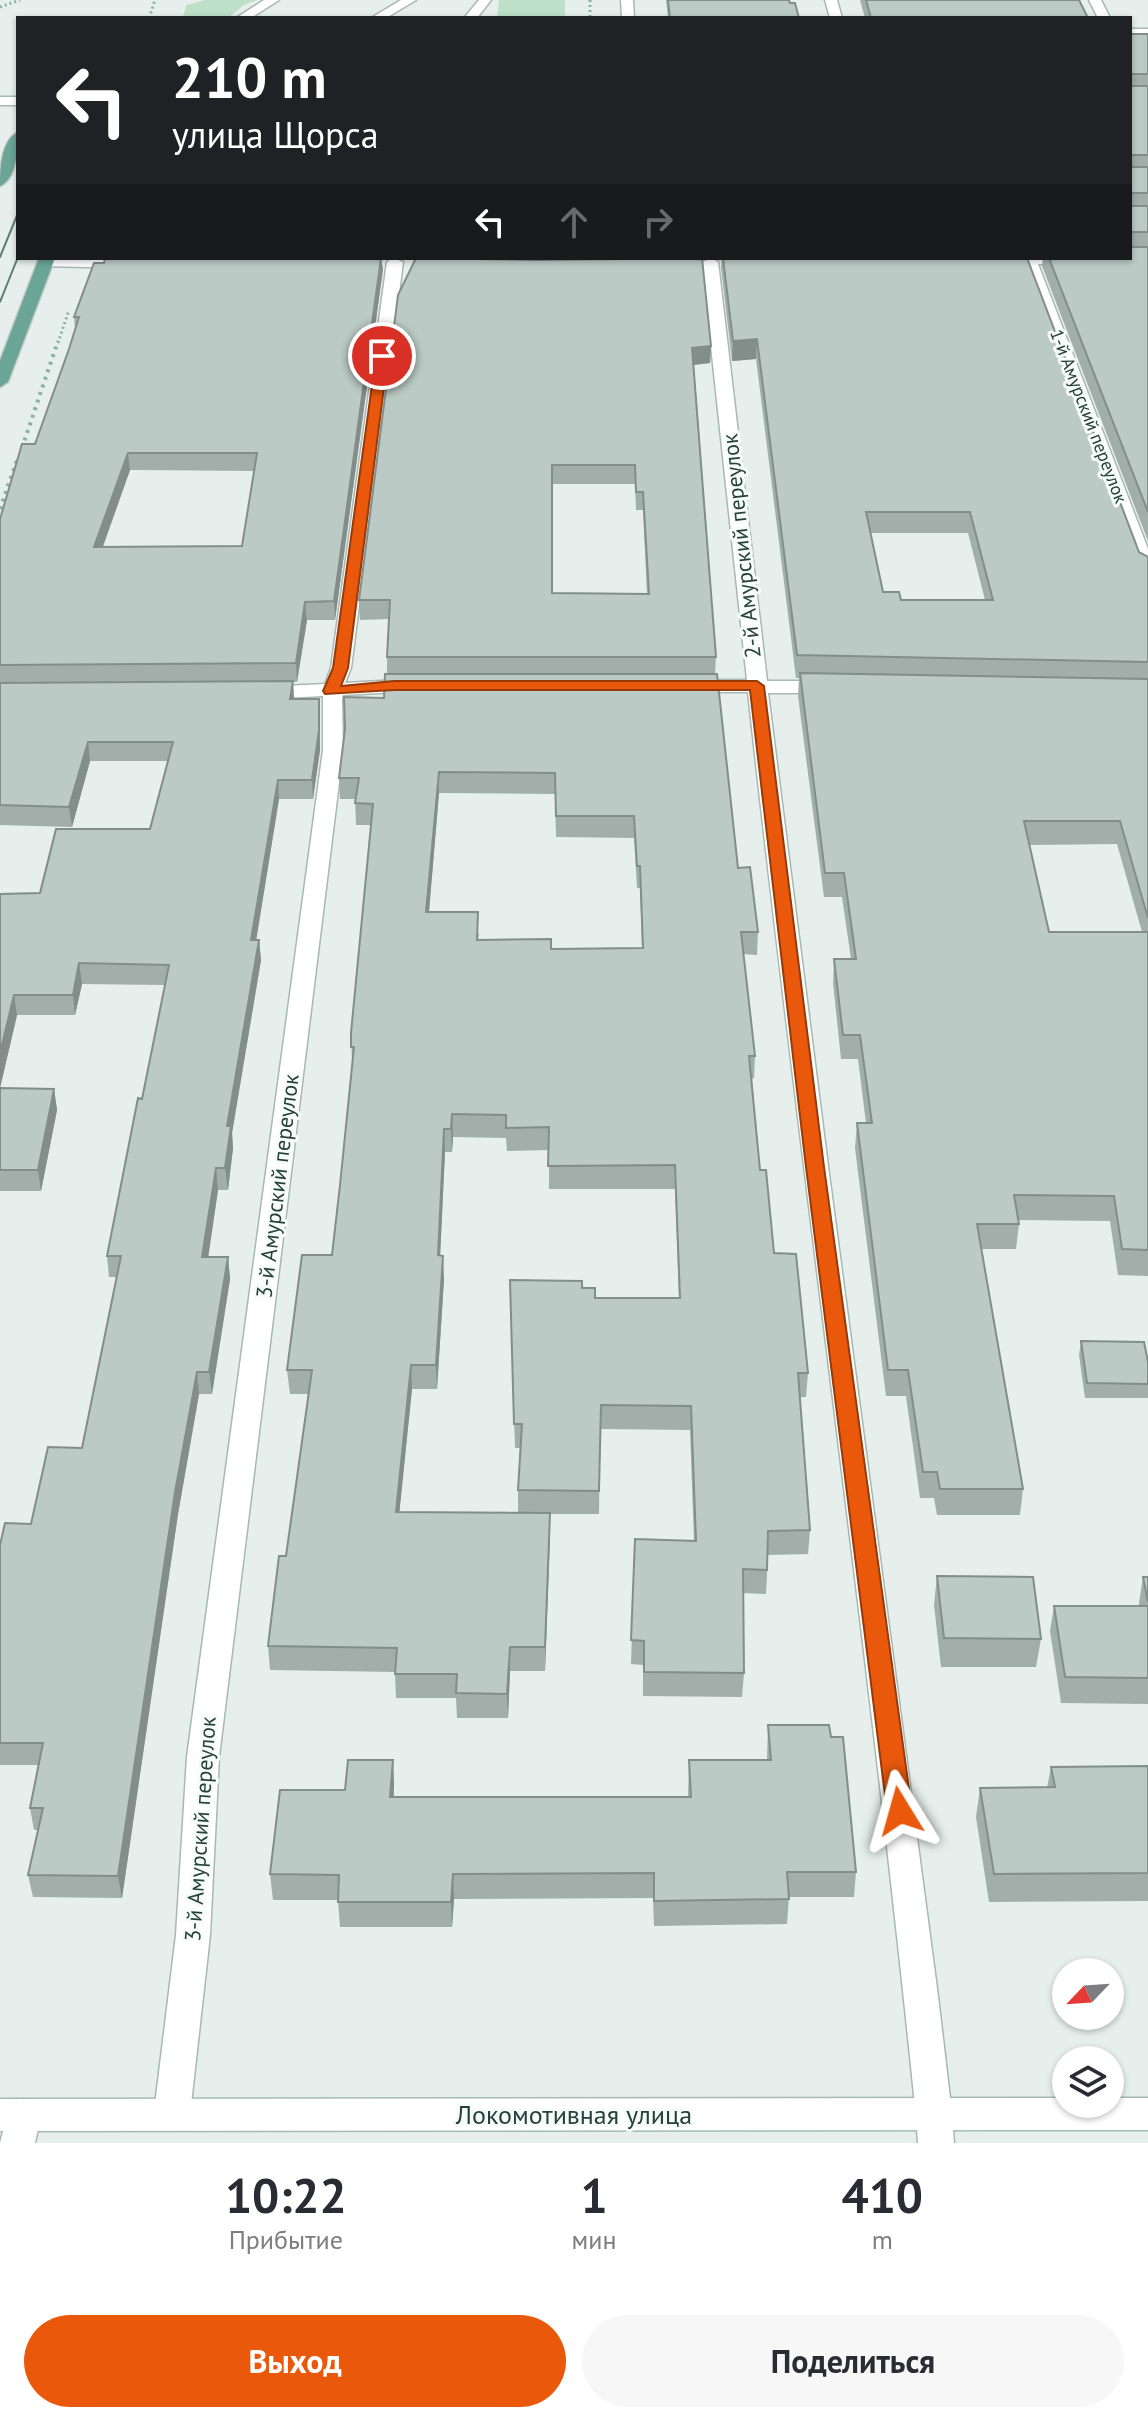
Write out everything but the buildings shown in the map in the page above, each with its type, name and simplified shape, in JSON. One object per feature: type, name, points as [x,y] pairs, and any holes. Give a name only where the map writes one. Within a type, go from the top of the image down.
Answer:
[{"type":"main road","points":[[2,173],[16,141]]},
{"type":"main road","points":[[0,382],[46,260]]},
{"type":"street","points":[[245,16],[273,0]]},
{"type":"street","points":[[381,16],[410,0]]},
{"type":"street","points":[[472,16],[485,0]]},
{"type":"street","points":[[46,260],[147,263]]},
{"type":"street","name":"1-й Амурский переулок","points":[[1030,260],[1148,573]]},
{"type":"street","name":"2-й Амурский переулок","points":[[710,261],[813,1151],[916,1933],[935,2129]]},
{"type":"street","name":"3-й Амурский переулок","points":[[172,2113],[193,1935],[203,1757],[333,750],[329,714],[331,691],[341,668],[394,262]]},
{"type":"street","points":[[247,693],[441,685]]},
{"type":"street","points":[[662,686],[850,688]]},
{"type":"street","name":"Локомотивная улица","points":[[13,2124],[172,2113],[935,2129],[1148,2114]]},
{"type":"path","points":[[0,7],[20,0]]},
{"type":"path","points":[[0,509],[84,263]]},
{"type":"green space","points":[[205,0],[257,0],[244,5],[230,16],[183,16],[186,5]]},
{"type":"green space","points":[[499,0],[565,0],[565,16],[497,16]]},
{"type":"tram line","points":[[0,257],[16,218]]},
{"type":"tram line","points":[[0,302],[17,260]]},
{"type":"route","points":[[382,356],[341,668],[331,691],[394,685],[757,686],[815,1167],[900,1811]]}]
